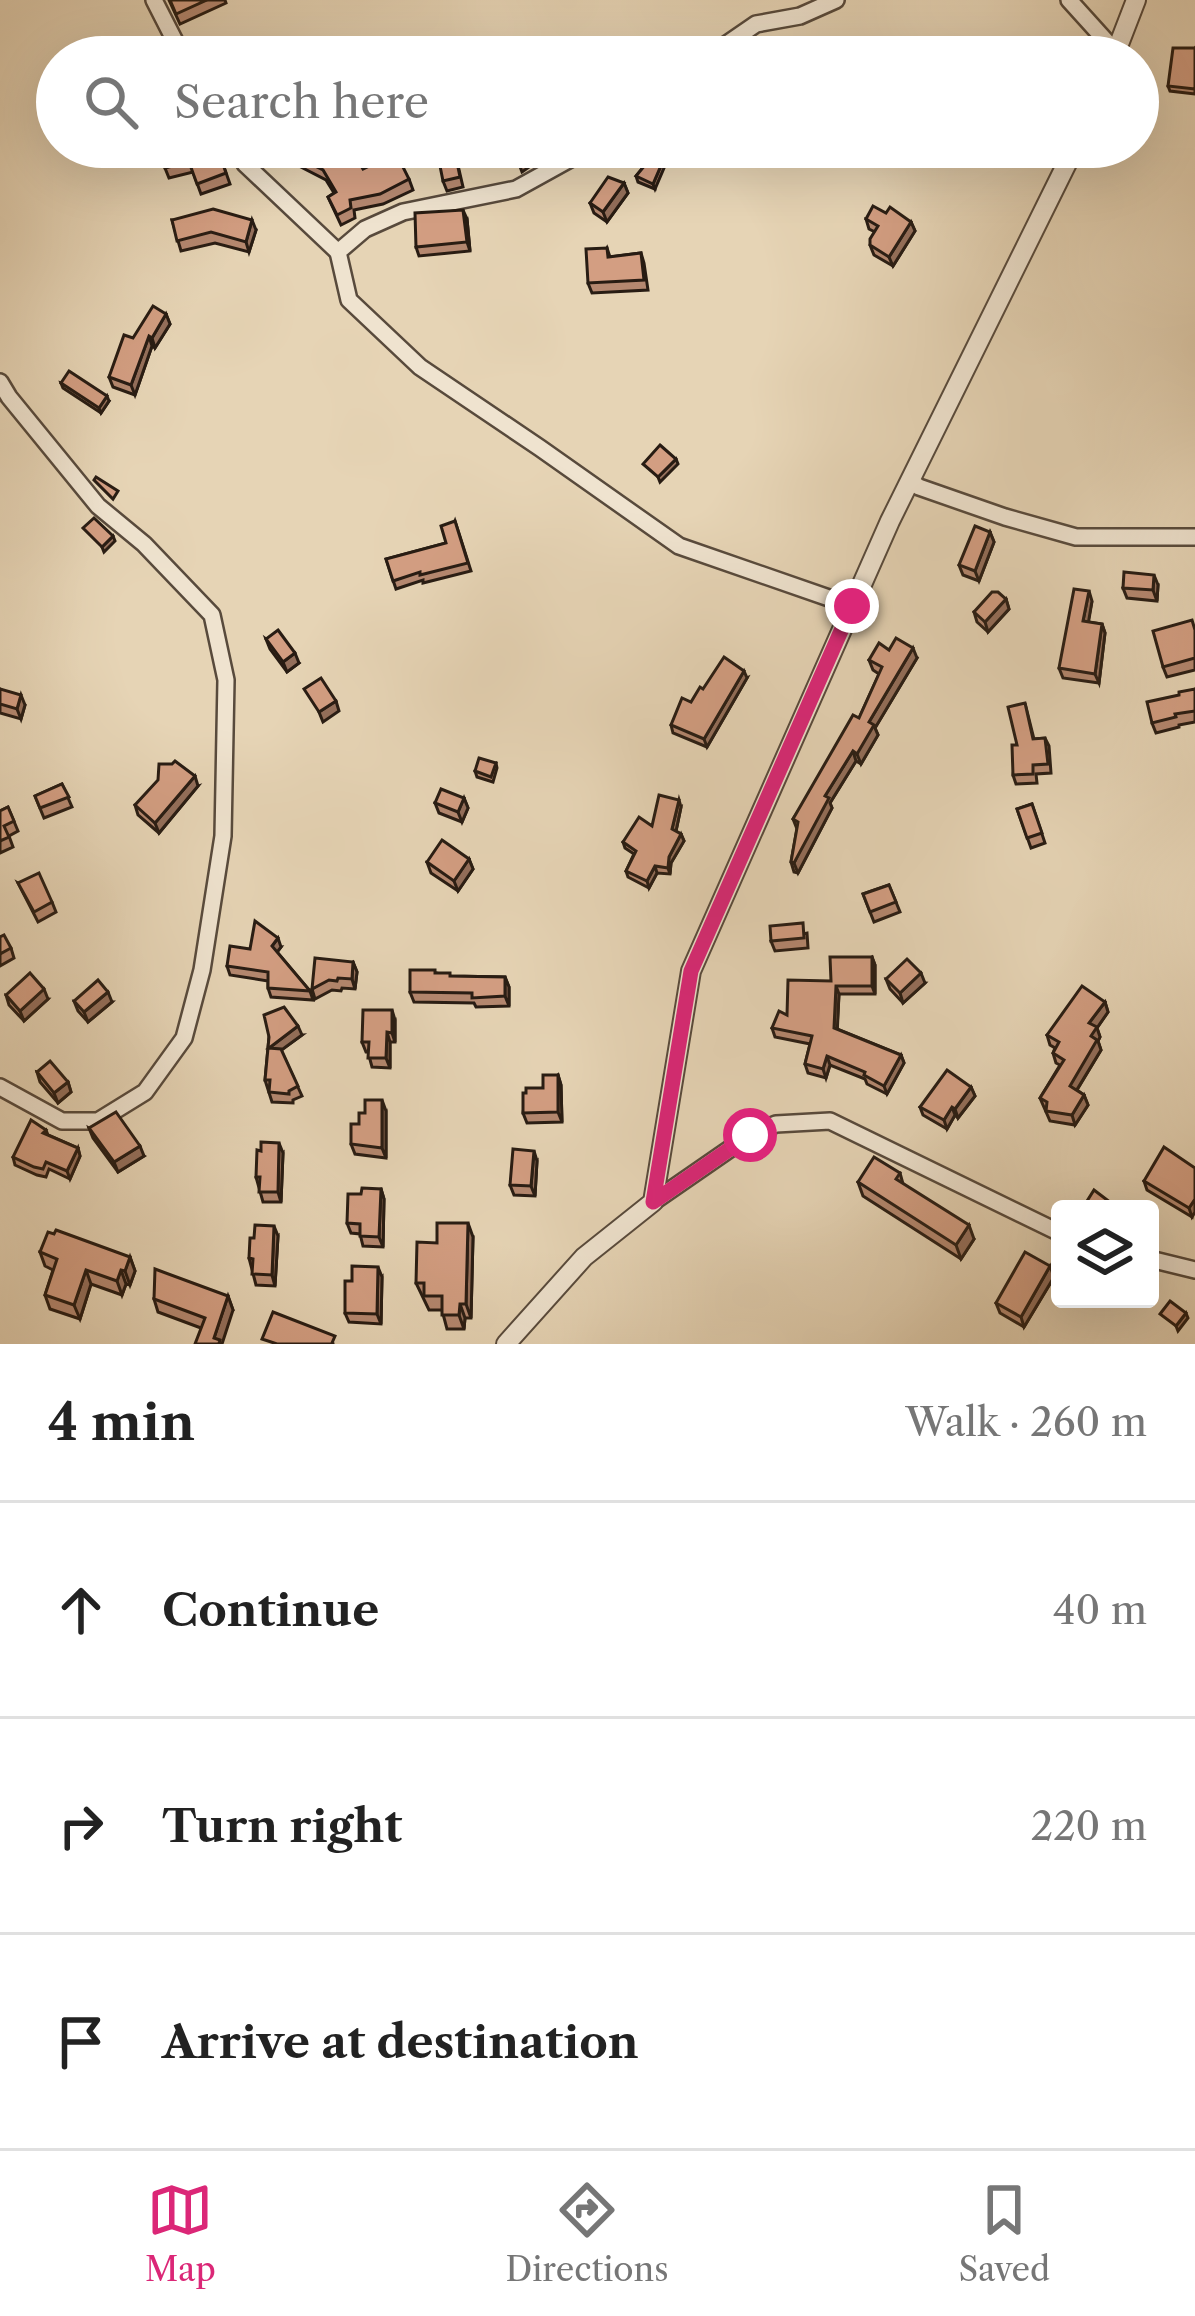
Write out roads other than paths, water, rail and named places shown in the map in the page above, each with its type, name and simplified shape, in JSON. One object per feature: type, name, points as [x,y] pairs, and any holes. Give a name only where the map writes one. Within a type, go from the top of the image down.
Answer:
[{"type":"street","points":[[154,0],[172,36]]},
{"type":"street","points":[[739,36],[756,24],[800,16],[836,0]]},
{"type":"street","points":[[1069,0],[1100,36]]},
{"type":"street","points":[[1122,36],[1136,0]]},
{"type":"street","points":[[249,168],[338,253],[349,300],[419,367],[679,546],[852,606]]},
{"type":"street","points":[[338,253],[365,229],[403,212],[516,189],[554,168]]},
{"type":"street","points":[[653,1202],[691,971],[910,481],[1065,168]]},
{"type":"street","points":[[0,382],[98,506],[144,544],[212,615],[226,680],[224,836],[202,970],[184,1038],[145,1092],[98,1121],[62,1121],[0,1087]]},
{"type":"street","points":[[910,481],[1005,517],[1076,537],[1195,537]]},
{"type":"street","points":[[506,1344],[584,1257],[653,1202],[750,1135],[776,1124],[830,1121],[1051,1229]]},
{"type":"street","points":[[1159,1261],[1195,1270]]}]
